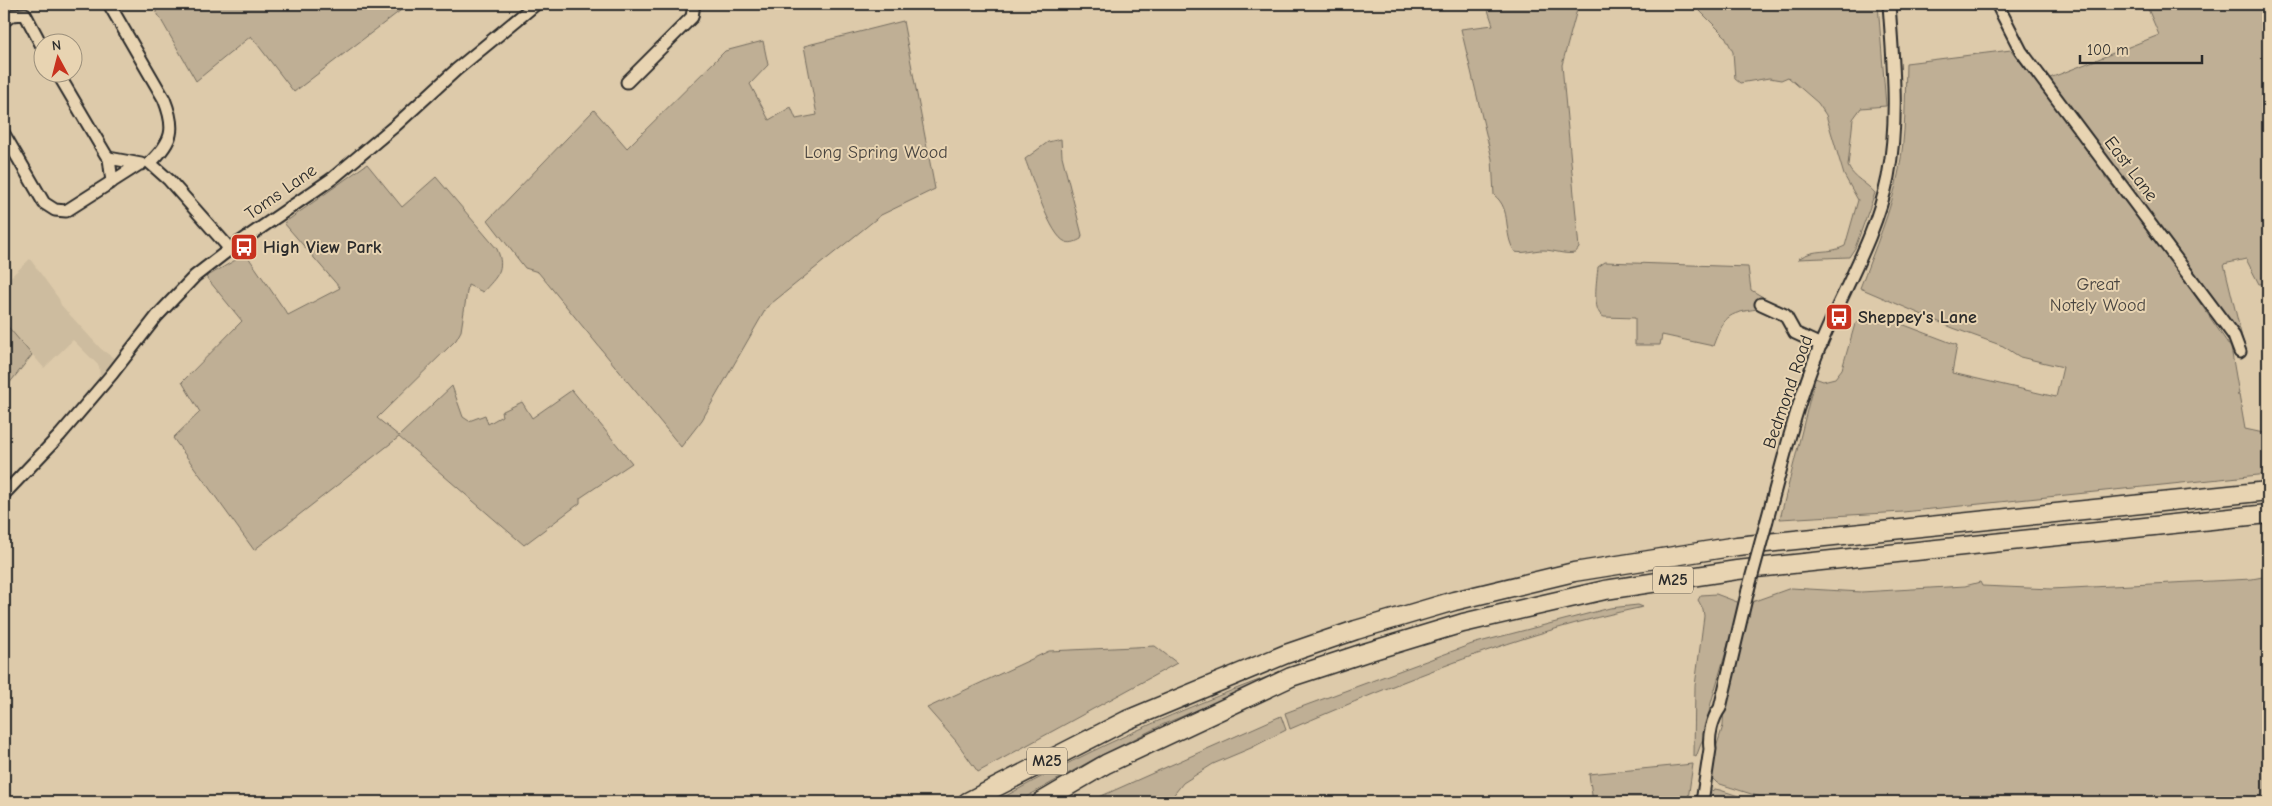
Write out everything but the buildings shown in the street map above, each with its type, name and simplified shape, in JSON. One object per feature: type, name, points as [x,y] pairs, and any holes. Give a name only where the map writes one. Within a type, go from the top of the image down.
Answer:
[{"type":"highway","name":"M25","points":[[967,802],[1127,720],[1286,654],[1356,630],[1454,601],[1565,574],[1737,546],[2268,491]]},
{"type":"highway","name":"M25","points":[[1041,802],[1106,764],[1292,677],[1454,626],[1531,607],[1605,590],[1737,570],[2268,514]]},
{"type":"street","points":[[109,4],[164,99],[171,116],[172,132],[164,149],[150,163],[138,165],[109,158]]},
{"type":"street","name":"Toms Lane","points":[[4,494],[33,466],[95,395],[168,303],[195,276],[230,249],[333,178],[396,125],[456,70],[536,4]]},
{"type":"street","points":[[627,82],[692,17],[694,4]]},
{"type":"street","name":"Bedmond Road","points":[[1702,802],[1714,716],[1720,708],[1748,590],[1798,407],[1821,345],[1871,233],[1888,178],[1896,104],[1889,4]]},
{"type":"street","name":"East Lane","points":[[1997,4],[2021,52],[2234,336],[2240,352]]},
{"type":"street","points":[[4,21],[12,15],[27,9],[36,32]]},
{"type":"street","points":[[63,82],[109,158],[112,182]]},
{"type":"street","points":[[4,134],[44,203],[55,210],[66,211],[138,165]]},
{"type":"street","points":[[150,163],[169,180],[230,249]]},
{"type":"street","points":[[1761,304],[1785,314],[1795,333],[1821,345]]},
{"type":"shaded area","points":[[30,259],[59,299],[61,305],[101,349],[115,359],[100,376],[99,366],[73,340],[44,368],[4,322],[4,283]]},
{"type":"green space","points":[[152,4],[409,4],[294,92],[251,36],[196,81]]},
{"type":"green space","points":[[1486,4],[1588,4],[1578,6],[1562,65],[1579,248],[1575,253],[1543,250],[1515,252],[1511,245],[1506,215],[1500,201],[1494,195],[1492,159],[1461,29],[1493,25]]},
{"type":"green space","points":[[1693,4],[1878,4],[1886,106],[1861,108],[1853,119],[1848,166],[1853,174],[1875,193],[1855,248],[1849,257],[1798,259],[1811,253],[1839,249],[1845,246],[1858,200],[1844,175],[1826,115],[1818,103],[1788,77],[1781,80],[1769,78],[1740,83],[1735,79],[1733,52],[1725,36]]},
{"type":"green space","points":[[2146,4],[2268,4],[2268,283],[2259,284],[2246,259],[2224,264],[2244,346],[2045,80],[2159,35]]},
{"type":"green space","name":"Long Spring Wood","points":[[903,21],[935,189],[881,215],[767,307],[702,420],[681,447],[538,272],[525,268],[488,220],[594,110],[627,148],[725,51],[763,41],[768,65],[750,84],[769,120],[791,107],[796,119],[817,115],[804,46]]},
{"type":"green space","name":"Great Notely Wood","points":[[2011,50],[2103,168],[2105,177],[2152,233],[2231,348],[2239,394],[2237,395],[2239,395],[2245,429],[2268,434],[2268,474],[1903,512],[1780,519],[1815,378],[1823,381],[1835,378],[1842,369],[1855,324],[1870,312],[1957,345],[1952,373],[2056,397],[2063,367],[2020,357],[2003,346],[1953,328],[1860,288],[1877,245],[1896,185],[1904,130],[1906,63]]},
{"type":"green space","points":[[1061,139],[1062,156],[1082,235],[1081,239],[1072,242],[1066,242],[1060,238],[1054,229],[1042,205],[1025,159],[1048,142]]},
{"type":"green space","points":[[367,164],[402,207],[436,177],[497,249],[501,262],[496,277],[483,292],[468,285],[461,331],[456,340],[377,418],[399,436],[452,386],[463,417],[469,421],[485,415],[488,424],[502,416],[501,412],[522,402],[532,418],[572,390],[632,463],[580,498],[580,503],[524,545],[399,437],[254,550],[173,438],[200,412],[182,382],[242,321],[206,277],[246,254],[288,315],[340,288],[284,223]]},
{"type":"green space","points":[[1605,262],[1748,267],[1751,290],[1763,297],[1758,309],[1739,312],[1728,318],[1720,329],[1713,346],[1662,335],[1660,345],[1635,345],[1635,318],[1604,317],[1597,309],[1598,267]]},
{"type":"green space","points":[[4,322],[32,355],[4,390]]},
{"type":"green space","points":[[2268,576],[2268,802],[1776,802],[1717,783],[1710,776],[1712,760],[1723,726],[1724,704],[1752,602],[1791,588],[1861,592],[1965,586],[1980,582],[1982,586],[2051,589],[2252,579]]},
{"type":"green space","points":[[1716,594],[1740,603],[1711,703],[1704,736],[1696,757],[1694,756],[1695,686],[1704,616],[1703,609],[1698,600],[1701,595]]},
{"type":"green space","points":[[1638,605],[1643,607],[1597,617],[1552,630],[1464,659],[1420,675],[1290,729],[1285,713],[1472,644],[1610,608]]},
{"type":"green space","points":[[1155,646],[1177,663],[978,772],[956,741],[927,708],[1049,651]]},
{"type":"green space","points":[[1315,660],[1164,724],[1096,758],[1017,802],[995,802],[1072,761],[1152,724],[1233,690]]},
{"type":"green space","points":[[1281,716],[1286,730],[1251,748],[1213,764],[1183,783],[1168,802],[1088,802]]},
{"type":"green space","points":[[1693,764],[1688,799],[1656,802],[1593,802],[1589,774]]},
{"type":"green space","points":[[1715,789],[1757,802],[1706,802],[1710,792]]},
{"type":"place","name":"High View Park","points":[[244,247]]},
{"type":"place","name":"Sheppey's Lane","points":[[1839,317]]}]
